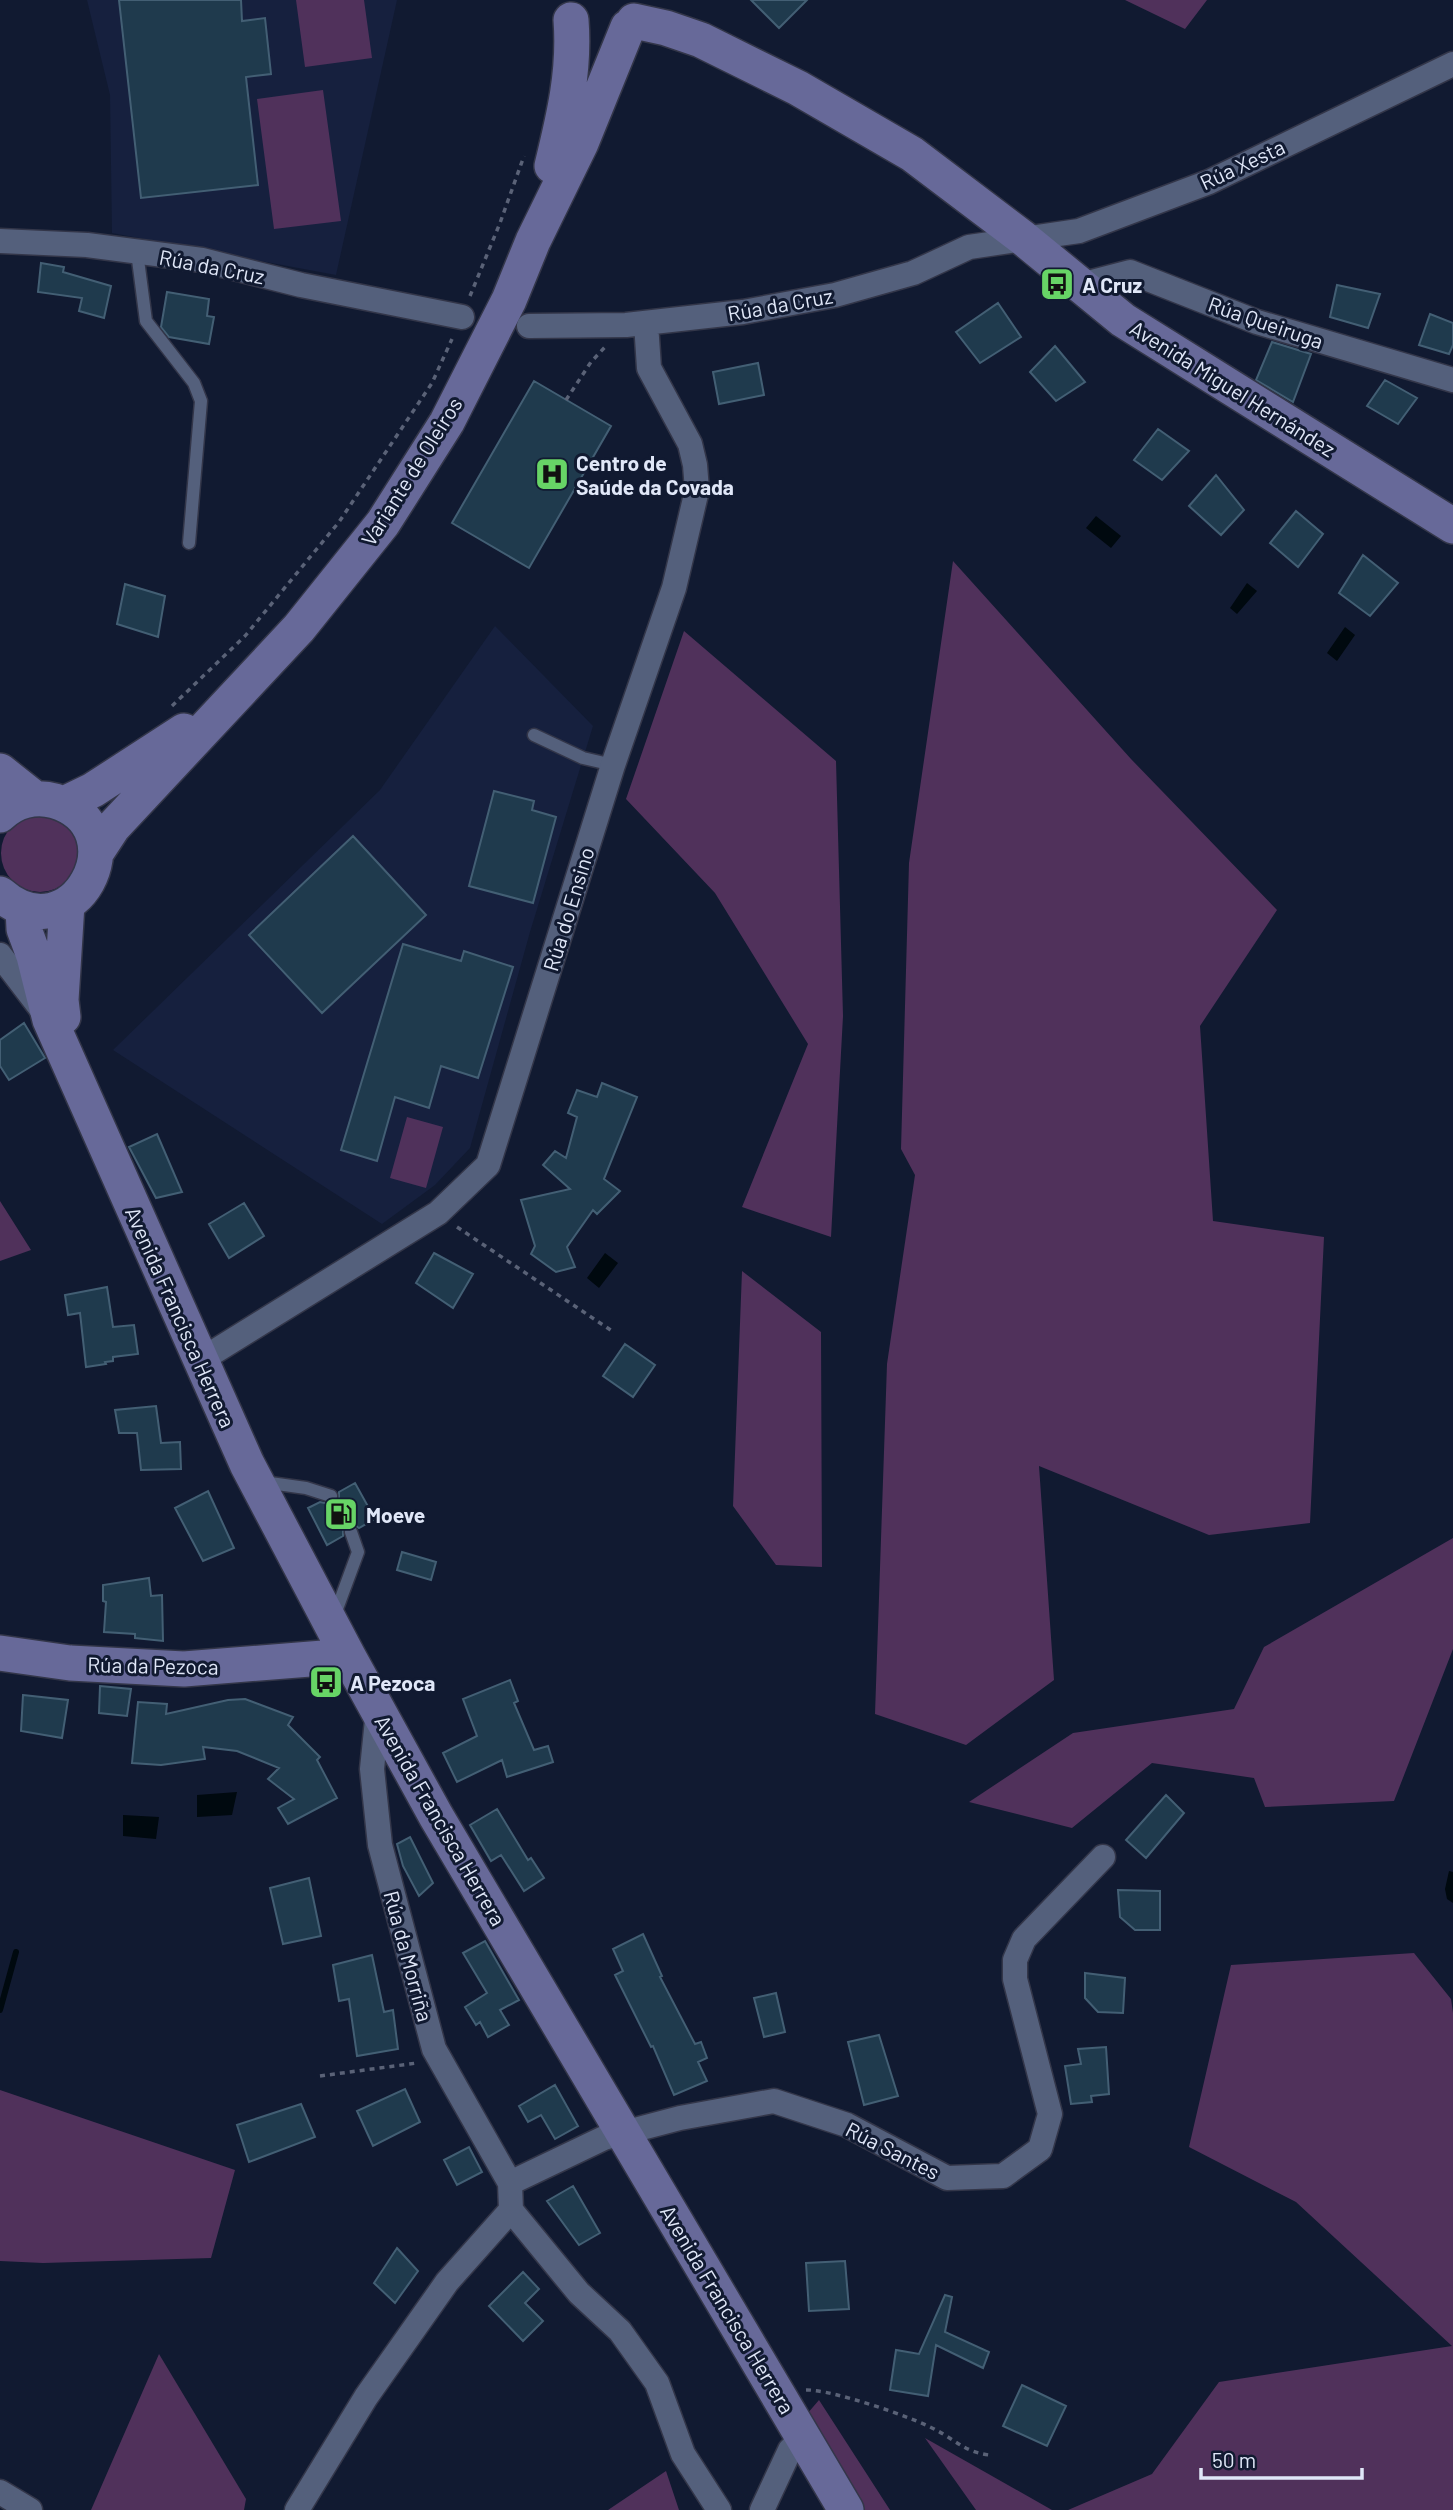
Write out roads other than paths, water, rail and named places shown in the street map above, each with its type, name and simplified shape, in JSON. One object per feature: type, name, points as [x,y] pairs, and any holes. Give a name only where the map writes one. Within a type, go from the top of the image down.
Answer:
[{"type":"street","points":[[564,5],[579,27],[598,35],[619,32],[641,12]]},
{"type":"street","points":[[533,241],[571,80],[573,63],[564,5]]},
{"type":"street","points":[[533,241],[641,12]]},
{"type":"street","name":"Avenida Miguel Hernández","points":[[641,12],[666,28],[701,40],[798,88],[912,154],[1023,238],[1123,320],[1453,526]]},
{"type":"street","name":"Rúa Xesta","points":[[1023,238],[1079,231],[1209,181],[1453,64]]},
{"type":"street","name":"Rúa da Cruz","points":[[528,326],[636,324],[743,312],[835,295],[914,273],[969,247],[1023,238]]},
{"type":"street","name":"Rúa da Cruz","points":[[0,241],[87,245],[202,260],[301,285],[462,317]]},
{"type":"street","name":"Variante de Oleiros","points":[[67,904],[79,895],[89,882],[96,853],[113,827],[299,628],[383,523],[446,422],[509,300],[533,241]]},
{"type":"street","name":"Rúa Queiruga","points":[[1080,285],[1130,272],[1257,322],[1453,380]]},
{"type":"street","name":"Rúa do Ensino","points":[[201,1360],[438,1213],[488,1165],[613,765],[674,588],[697,490],[690,444],[649,368],[636,324]]},
{"type":"street","name":"Variante de Oleiros","points":[[0,815],[19,802],[49,801],[93,790],[223,707]]},
{"type":"street","points":[[0,772],[49,801],[76,812],[87,824],[96,853]]},
{"type":"street","points":[[8,903],[46,910],[67,904]]},
{"type":"street","name":"Avenida Francisca Herrera","points":[[8,903],[24,929],[34,956],[50,1020],[69,1066],[256,1480],[331,1624],[436,1816],[846,2510]]},
{"type":"street","name":"Avenida Francisca Herrera","points":[[67,904],[61,1000],[69,1066]]},
{"type":"street","name":"Avenida Francisca Herrera","points":[[0,955],[50,1020]]},
{"type":"street","name":"Rúa da Pezoca","points":[[0,1653],[70,1663],[184,1669],[348,1656]]},
{"type":"street","name":"Rúa da Morriña","points":[[378,1710],[372,1769],[380,1845],[434,2049],[510,2183],[511,2210]]},
{"type":"street","name":"Rúa Santes","points":[[623,2133],[680,2118],[774,2101],[847,2125],[947,2178],[1003,2176],[1040,2149],[1050,2115],[1015,1979],[1015,1960],[1024,1940],[1102,1857]]},
{"type":"street","points":[[510,2183],[604,2138],[623,2133]]},
{"type":"street","points":[[297,2510],[366,2397],[447,2282],[511,2210],[579,2293],[620,2331],[657,2383],[683,2454],[719,2510]]},
{"type":"street","points":[[762,2510],[790,2450],[803,2437]]},
{"type":"street","points":[[0,2492],[30,2510]]},
{"type":"lane","points":[[137,252],[146,321],[194,383],[201,401],[189,543]]},
{"type":"lane","points":[[534,735],[583,758],[613,765]]},
{"type":"lane","points":[[256,1480],[306,1488],[331,1496]]},
{"type":"lane","points":[[331,1624],[358,1552],[351,1532]]},
{"type":"waterway","points":[[0,2010],[16,1952]]},
{"type":"place","name":"A Cruz","points":[[1057,284]]},
{"type":"place","name":"Centro de Saúde da Covada","points":[[552,474]]},
{"type":"place","name":"Moeve","points":[[341,1514]]},
{"type":"place","name":"A Pezoca","points":[[326,1682]]}]
